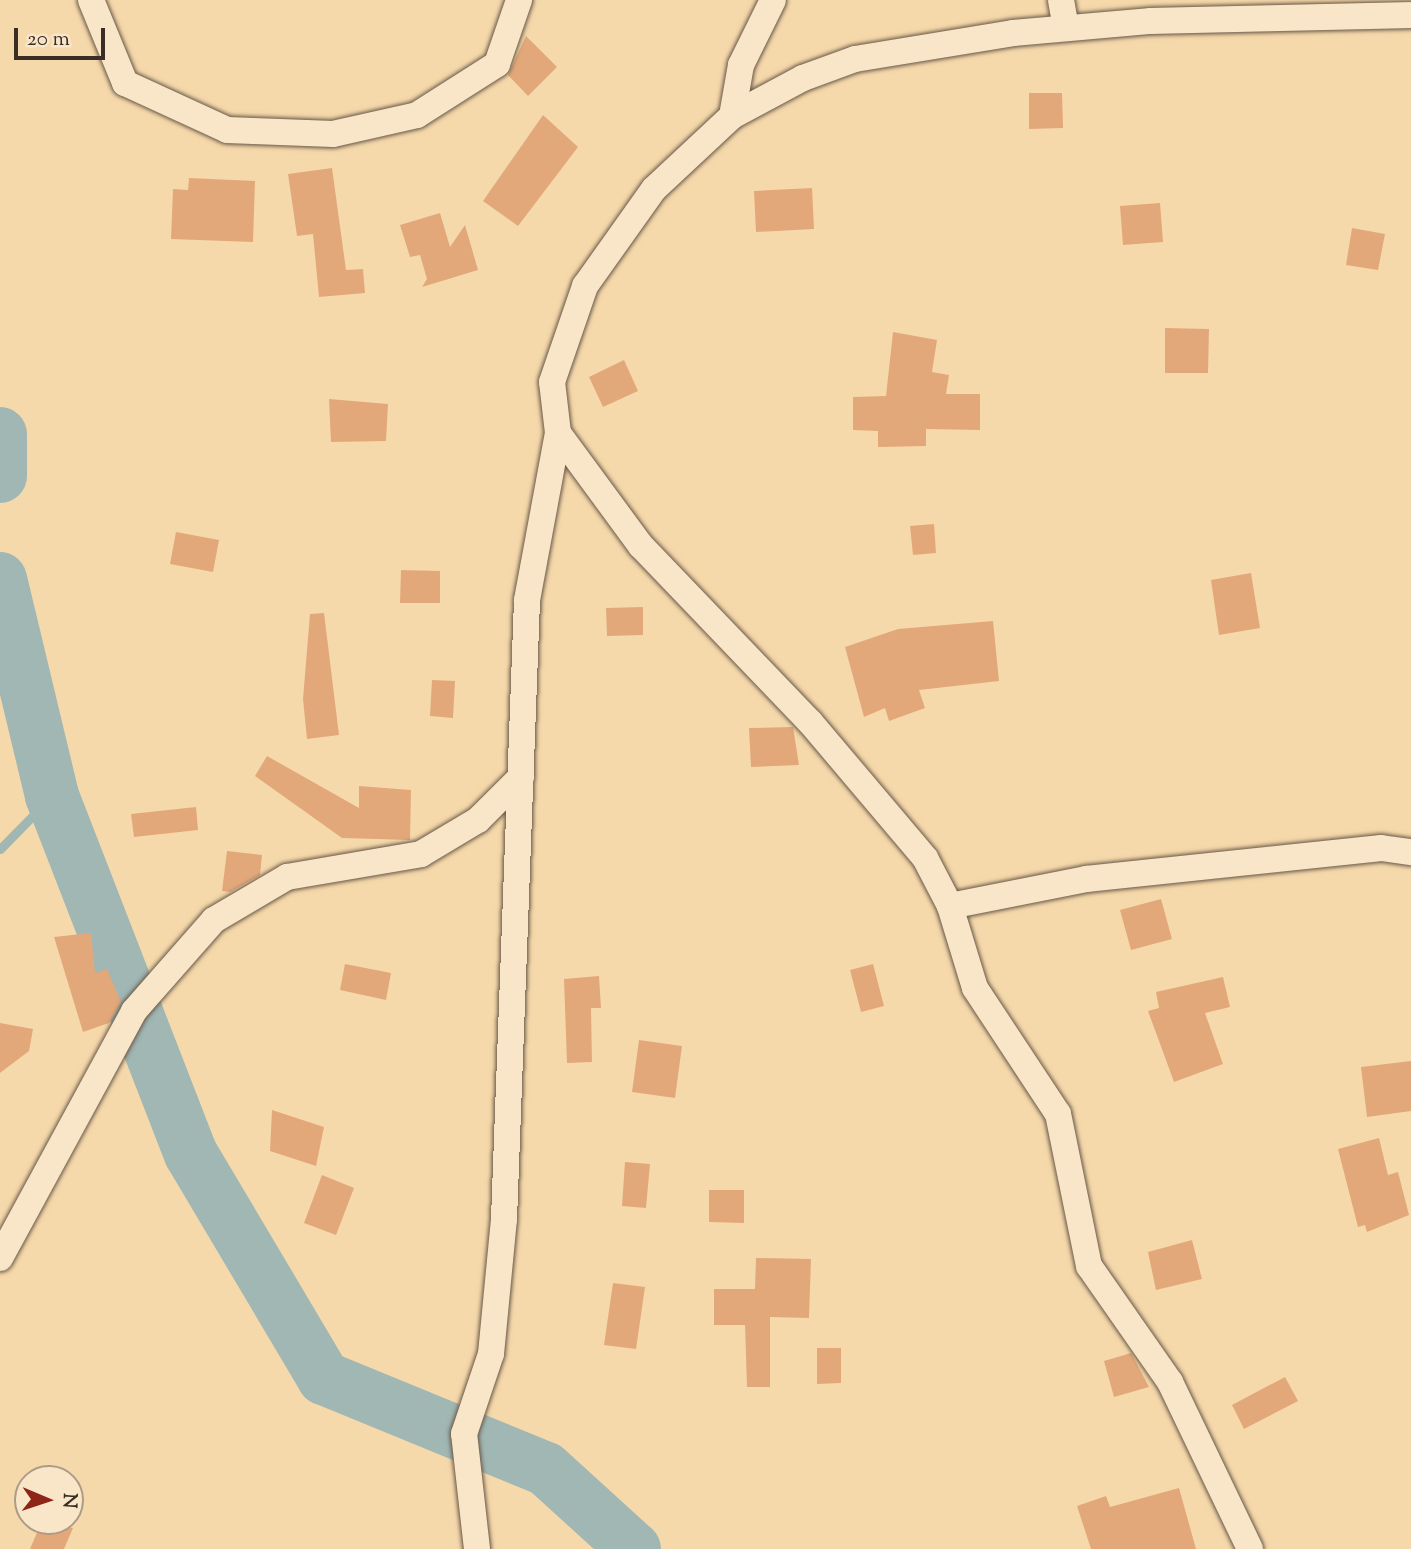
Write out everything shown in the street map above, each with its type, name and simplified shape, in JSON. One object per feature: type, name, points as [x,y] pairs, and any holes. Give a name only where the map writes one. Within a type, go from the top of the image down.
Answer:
[{"type":"street","points":[[91,0],[125,83],[227,130],[333,134],[417,115],[498,64],[519,0]]},
{"type":"street","points":[[732,116],[741,65],[773,0]]},
{"type":"street","points":[[1061,0],[1066,27]]},
{"type":"street","points":[[477,1549],[464,1434],[491,1353],[504,1219],[527,600],[558,433],[552,383],[585,286],[654,190],[732,116],[855,59],[1066,27],[1411,15]]},
{"type":"street","points":[[558,433],[641,546],[910,835],[950,906],[975,988],[1058,1114],[1089,1266],[1170,1382],[1250,1549]]},
{"type":"street","points":[[0,1258],[134,1011],[214,920],[287,877],[421,854],[486,814],[521,776]]},
{"type":"street","points":[[950,906],[1086,879],[1381,848],[1411,852]]},
{"type":"building","points":[[526,36],[557,67],[528,96],[508,75]]},
{"type":"building","points":[[1029,93],[1062,93],[1063,128],[1029,129]]},
{"type":"building","points":[[543,115],[578,147],[518,226],[483,201]]},
{"type":"building","points":[[332,168],[346,270],[363,269],[365,293],[319,297],[313,234],[297,236],[288,174]]},
{"type":"building","points":[[189,178],[255,181],[253,242],[171,239],[173,189],[188,190]]},
{"type":"building","points":[[812,188],[814,229],[756,232],[754,191]]},
{"type":"building","points":[[1160,203],[1163,242],[1123,245],[1120,206]]},
{"type":"building","points":[[440,213],[450,247],[465,225],[478,270],[422,287],[427,279],[420,255],[410,257],[400,225]]},
{"type":"building","points":[[1352,228],[1385,234],[1378,270],[1346,265]]},
{"type":"building","points":[[1165,328],[1209,329],[1208,373],[1165,373]]},
{"type":"building","points":[[893,332],[937,340],[932,372],[949,375],[946,394],[980,394],[980,430],[926,429],[926,446],[878,447],[878,431],[853,430],[853,397],[886,396]]},
{"type":"building","points":[[624,360],[638,391],[603,407],[589,377]]},
{"type":"building","points":[[329,399],[388,404],[386,441],[331,442]]},
{"type":"building","points":[[934,524],[936,553],[913,555],[910,526]]},
{"type":"building","points":[[176,532],[219,540],[213,572],[170,564]]},
{"type":"building","points":[[401,570],[440,571],[440,603],[400,603]]},
{"type":"building","points":[[1251,573],[1260,628],[1219,635],[1211,580]]},
{"type":"building","points":[[643,607],[643,635],[607,636],[606,608]]},
{"type":"building","points":[[324,613],[339,735],[307,739],[303,699],[310,614]]},
{"type":"building","points":[[993,621],[999,681],[919,690],[925,708],[889,721],[885,708],[864,717],[845,647],[898,629]]},
{"type":"building","points":[[432,680],[455,681],[453,718],[430,716]]},
{"type":"building","points":[[793,727],[799,765],[751,767],[749,728]]},
{"type":"building","points":[[267,756],[359,808],[359,786],[411,790],[410,840],[342,838],[255,776]]},
{"type":"building","points":[[196,807],[198,830],[134,837],[131,814]]},
{"type":"building","points":[[227,851],[262,855],[260,875],[230,892],[222,891]]},
{"type":"building","points":[[1161,899],[1172,939],[1131,950],[1120,910]]},
{"type":"building","points":[[91,933],[95,973],[107,969],[121,1002],[109,1023],[83,1032],[54,937]]},
{"type":"building","points":[[345,964],[391,973],[386,1000],[340,990]]},
{"type":"building","points":[[873,964],[884,1006],[861,1012],[850,970]]},
{"type":"building","points":[[599,976],[601,1008],[591,1008],[592,1062],[567,1063],[564,979]]},
{"type":"building","points":[[1223,977],[1230,1007],[1205,1013],[1223,1064],[1174,1082],[1148,1011],[1159,1008],[1156,992]]},
{"type":"building","points":[[0,1023],[33,1029],[29,1051],[0,1073]]},
{"type":"building","points":[[639,1040],[682,1046],[675,1098],[632,1092]]},
{"type":"building","points":[[1411,1061],[1411,1111],[1367,1117],[1361,1067]]},
{"type":"building","points":[[272,1110],[324,1127],[316,1166],[270,1151]]},
{"type":"building","points":[[1379,1138],[1388,1175],[1398,1172],[1409,1215],[1367,1232],[1365,1225],[1358,1227],[1338,1149]]},
{"type":"building","points":[[625,1162],[650,1164],[646,1208],[622,1206]]},
{"type":"building","points":[[322,1175],[354,1188],[336,1235],[304,1223]]},
{"type":"building","points":[[709,1190],[744,1190],[744,1223],[709,1222]]},
{"type":"building","points":[[1192,1240],[1202,1279],[1156,1290],[1148,1252]]},
{"type":"building","points":[[756,1258],[811,1259],[809,1318],[770,1317],[770,1387],[747,1387],[745,1325],[714,1325],[714,1289],[755,1289]]},
{"type":"building","points":[[613,1283],[645,1287],[636,1349],[604,1345]]},
{"type":"building","points":[[817,1348],[841,1348],[841,1383],[817,1384]]},
{"type":"building","points":[[1131,1353],[1149,1387],[1114,1397],[1104,1361]]},
{"type":"building","points":[[1285,1377],[1298,1401],[1244,1429],[1232,1405]]},
{"type":"building","points":[[1179,1488],[1196,1549],[1091,1549],[1077,1506],[1106,1496],[1110,1507]]},
{"type":"building","points":[[36,1535],[70,1535],[64,1549],[30,1549]]},
{"type":"waterway","points":[[0,434],[0,476]]},
{"type":"waterway","points":[[0,579],[52,796],[191,1154],[324,1378],[546,1469],[634,1549]]},
{"type":"waterway","points":[[0,849],[52,796]]}]
